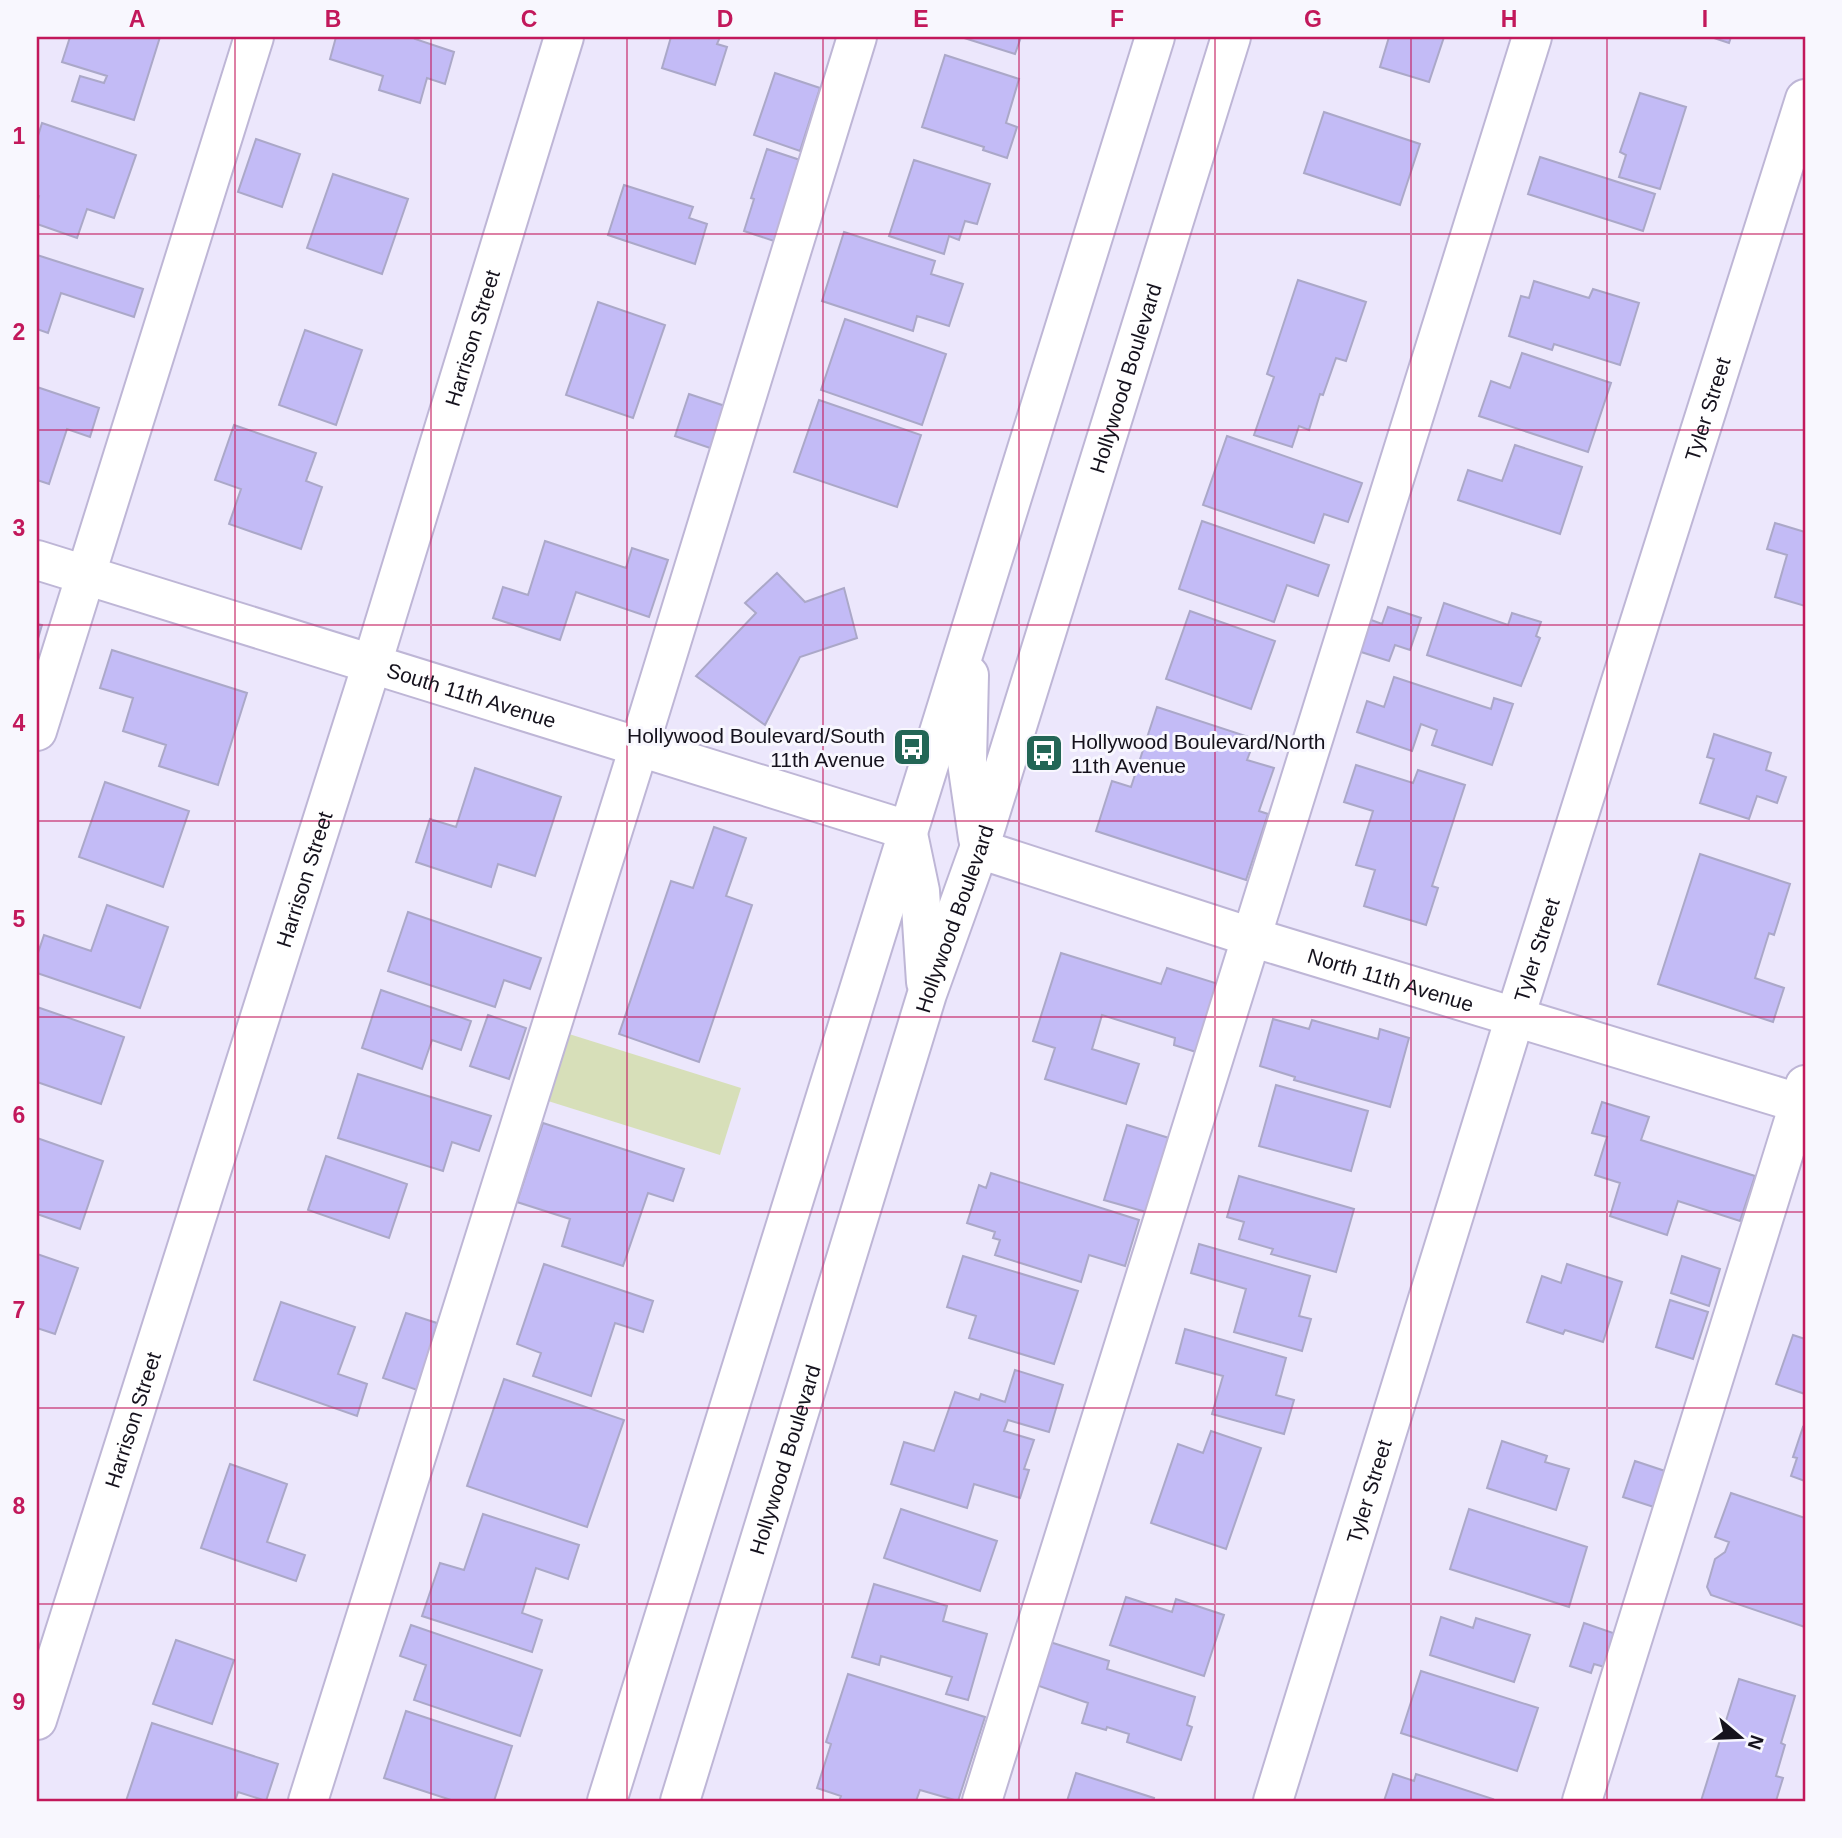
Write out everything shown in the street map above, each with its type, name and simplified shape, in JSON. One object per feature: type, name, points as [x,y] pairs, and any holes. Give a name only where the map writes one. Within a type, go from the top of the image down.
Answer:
[{"type":"street","points":[[37,731],[254,37]]},
{"type":"street","name":"Harrison Street","points":[[37,1720],[372,664],[564,37]]},
{"type":"street","points":[[308,1801],[639,747],[857,37]]},
{"type":"street","points":[[607,1801],[1155,37]]},
{"type":"street","name":"Hollywood Boulevard","points":[[680,1801],[927,994],[979,849],[1231,37]]},
{"type":"street","points":[[982,1801],[1532,37]]},
{"type":"street","name":"Tyler Street","points":[[1273,1801],[1515,1017],[1805,99]]},
{"type":"street","name":"South 11th Avenue","points":[[37,560],[907,830]]},
{"type":"street","points":[[975,614],[967,696],[967,762],[979,849]]},
{"type":"street","points":[[907,830],[920,891],[927,994]]},
{"type":"street","name":"North 11th Avenue","points":[[979,849],[1251,937],[1515,1017],[1803,1098]]},
{"type":"street","points":[[1582,1801],[1803,1098]]},
{"type":"green space","points":[[569,1034],[741,1088],[720,1155],[548,1101]]},
{"type":"building","points":[[70,37],[160,37],[134,120],[72,101],[80,76],[104,83],[107,76],[62,62]]},
{"type":"building","points":[[336,37],[416,37],[415,39],[454,52],[445,84],[427,78],[420,103],[379,90],[383,76],[330,59]]},
{"type":"building","points":[[671,37],[720,37],[717,44],[727,47],[715,85],[662,68]]},
{"type":"building","points":[[961,37],[1021,37],[1015,54]]},
{"type":"building","points":[[1389,37],[1444,37],[1429,82],[1380,67]]},
{"type":"building","points":[[1711,37],[1731,37],[1729,43]]},
{"type":"building","points":[[945,55],[1019,79],[1006,123],[1017,127],[1007,158],[983,150],[984,147],[922,127]]},
{"type":"building","points":[[775,73],[820,88],[800,151],[754,135]]},
{"type":"building","points":[[1640,93],[1686,107],[1660,189],[1619,177],[1626,155],[1620,152]]},
{"type":"building","points":[[1324,112],[1420,144],[1400,205],[1304,173]]},
{"type":"building","points":[[42,123],[136,155],[114,218],[87,209],[77,238],[37,224],[37,139]]},
{"type":"building","points":[[256,139],[300,154],[282,207],[238,192]]},
{"type":"building","points":[[767,149],[806,162],[780,243],[744,231],[754,199],[751,198]]},
{"type":"building","points":[[1540,157],[1655,194],[1643,231],[1528,194]]},
{"type":"building","points":[[914,160],[990,184],[977,224],[965,221],[959,240],[949,236],[944,254],[889,236]]},
{"type":"building","points":[[333,174],[408,199],[382,274],[307,248]]},
{"type":"building","points":[[624,185],[693,207],[689,218],[707,224],[695,264],[608,235]]},
{"type":"building","points":[[844,232],[935,261],[931,274],[963,284],[949,326],[917,316],[913,331],[822,301]]},
{"type":"building","points":[[37,255],[143,289],[134,317],[61,293],[48,333],[37,329]]},
{"type":"building","points":[[1298,280],[1366,302],[1346,361],[1336,358],[1323,395],[1320,394],[1309,430],[1299,426],[1292,447],[1254,435],[1274,377],[1267,374]]},
{"type":"building","points":[[1534,281],[1589,298],[1593,289],[1639,303],[1620,365],[1554,344],[1552,350],[1509,336],[1521,296],[1529,298]]},
{"type":"building","points":[[598,302],[665,325],[633,418],[566,395]]},
{"type":"building","points":[[845,319],[946,354],[922,425],[821,390]]},
{"type":"building","points":[[305,330],[362,350],[336,425],[279,405]]},
{"type":"building","points":[[1522,353],[1611,383],[1588,452],[1479,416],[1491,381],[1510,388]]},
{"type":"building","points":[[37,387],[99,408],[90,437],[67,429],[49,484],[37,480]]},
{"type":"building","points":[[689,394],[728,407],[713,449],[675,436]]},
{"type":"building","points":[[819,400],[921,435],[897,507],[794,472]]},
{"type":"building","points":[[234,425],[316,453],[306,481],[322,487],[301,549],[229,524],[241,489],[215,480]]},
{"type":"building","points":[[1227,436],[1362,483],[1348,522],[1324,514],[1314,543],[1203,505]]},
{"type":"building","points":[[1515,445],[1582,467],[1560,534],[1458,500],[1468,470],[1502,481]]},
{"type":"building","points":[[1202,521],[1329,565],[1318,596],[1287,585],[1274,622],[1179,589]]},
{"type":"building","points":[[1775,523],[1805,532],[1805,606],[1775,597],[1787,555],[1767,549]]},
{"type":"building","points":[[545,541],[626,568],[632,548],[668,560],[649,617],[576,592],[560,640],[493,618],[503,587],[528,595]]},
{"type":"building","points":[[777,573],[805,602],[844,588],[857,638],[800,657],[765,725],[696,676],[756,613],[745,603]]},
{"type":"building","points":[[1444,603],[1508,625],[1512,613],[1541,622],[1536,636],[1540,638],[1521,686],[1427,655]]},
{"type":"building","points":[[1388,607],[1421,618],[1410,650],[1395,645],[1389,661],[1355,650],[1366,618],[1382,624]]},
{"type":"building","points":[[1190,611],[1275,641],[1251,709],[1166,679]]},
{"type":"building","points":[[37,624],[42,625],[37,642]]},
{"type":"building","points":[[112,650],[247,693],[218,785],[159,766],[166,745],[123,731],[133,698],[100,688]]},
{"type":"building","points":[[1394,677],[1491,709],[1494,698],[1513,704],[1492,765],[1432,745],[1437,730],[1421,724],[1412,751],[1357,732],[1367,701],[1384,707]]},
{"type":"building","points":[[1157,707],[1255,739],[1247,760],[1274,768],[1259,811],[1268,814],[1246,880],[1096,831],[1112,781],[1131,787]]},
{"type":"building","points":[[1714,734],[1771,753],[1766,770],[1786,777],[1777,803],[1757,796],[1749,819],[1700,803],[1714,759],[1707,757]]},
{"type":"building","points":[[1356,765],[1413,783],[1418,770],[1465,785],[1432,886],[1438,888],[1426,925],[1364,906],[1375,870],[1356,865],[1373,811],[1344,802]]},
{"type":"building","points":[[475,768],[561,797],[535,876],[498,864],[491,887],[416,862],[430,819],[456,827]]},
{"type":"building","points":[[105,782],[189,811],[163,887],[79,857]]},
{"type":"building","points":[[714,827],[746,838],[726,896],[752,905],[699,1062],[619,1034],[671,881],[693,888]]},
{"type":"building","points":[[1700,854],[1790,884],[1774,935],[1769,933],[1755,978],[1784,988],[1773,1022],[1658,984]]},
{"type":"building","points":[[107,905],[168,927],[140,1008],[37,973],[37,956],[44,935],[91,951]]},
{"type":"building","points":[[408,912],[541,958],[530,989],[504,980],[495,1007],[388,971]]},
{"type":"building","points":[[1061,953],[1161,984],[1167,968],[1225,986],[1196,1052],[1174,1045],[1175,1038],[1102,1015],[1092,1049],[1139,1064],[1126,1104],[1045,1079],[1055,1048],[1033,1041]]},
{"type":"building","points":[[381,990],[471,1021],[461,1050],[432,1040],[422,1069],[362,1048]]},
{"type":"building","points":[[37,1007],[124,1037],[101,1104],[37,1082]]},
{"type":"building","points":[[488,1015],[526,1028],[509,1079],[470,1066]]},
{"type":"building","points":[[1273,1019],[1309,1029],[1312,1020],[1378,1039],[1380,1029],[1409,1038],[1390,1107],[1294,1080],[1295,1077],[1260,1066]]},
{"type":"building","points":[[358,1074],[491,1116],[479,1151],[452,1142],[443,1171],[338,1138]]},
{"type":"building","points":[[1276,1085],[1368,1111],[1351,1171],[1259,1146]]},
{"type":"building","points":[[1602,1102],[1649,1117],[1641,1140],[1755,1176],[1740,1221],[1678,1201],[1667,1235],[1610,1216],[1620,1183],[1595,1175],[1607,1137],[1592,1133]]},
{"type":"building","points":[[543,1123],[684,1169],[673,1201],[648,1193],[623,1266],[562,1246],[570,1219],[517,1202]]},
{"type":"building","points":[[1127,1125],[1169,1138],[1146,1212],[1104,1200]]},
{"type":"building","points":[[37,1138],[103,1161],[80,1229],[37,1214]]},
{"type":"building","points":[[326,1156],[407,1184],[389,1238],[308,1210]]},
{"type":"building","points":[[991,1173],[1139,1220],[1125,1266],[1089,1255],[1081,1282],[995,1255],[1000,1240],[993,1238],[995,1232],[967,1223],[979,1185],[986,1188]]},
{"type":"building","points":[[1239,1176],[1354,1209],[1336,1272],[1271,1254],[1273,1249],[1239,1239],[1244,1222],[1227,1217]]},
{"type":"building","points":[[1199,1244],[1310,1276],[1299,1316],[1311,1319],[1302,1351],[1234,1332],[1246,1289],[1191,1273]]},
{"type":"building","points":[[37,1254],[78,1268],[55,1334],[37,1328]]},
{"type":"building","points":[[963,1256],[1078,1291],[1054,1364],[969,1338],[976,1316],[947,1307]]},
{"type":"building","points":[[1682,1256],[1720,1269],[1709,1306],[1671,1293]]},
{"type":"building","points":[[544,1264],[653,1301],[643,1332],[615,1323],[591,1396],[533,1376],[541,1353],[517,1344]]},
{"type":"building","points":[[1567,1264],[1622,1282],[1603,1342],[1565,1330],[1563,1334],[1527,1322],[1542,1276],[1561,1283]]},
{"type":"building","points":[[1670,1300],[1708,1312],[1693,1359],[1656,1347]]},
{"type":"building","points":[[281,1302],[355,1327],[338,1374],[367,1384],[357,1416],[254,1380]]},
{"type":"building","points":[[406,1313],[443,1325],[420,1391],[383,1378]]},
{"type":"building","points":[[1185,1329],[1286,1358],[1276,1395],[1294,1400],[1284,1434],[1212,1414],[1223,1376],[1176,1363]]},
{"type":"building","points":[[1793,1335],[1805,1339],[1805,1394],[1776,1384]]},
{"type":"building","points":[[1015,1370],[1063,1385],[1049,1432],[1008,1420],[1004,1431],[1034,1440],[1024,1469],[1029,1470],[1020,1498],[974,1484],[967,1508],[891,1484],[904,1442],[934,1451],[955,1392],[979,1400],[981,1394],[1005,1402]]},
{"type":"building","points":[[504,1379],[624,1420],[587,1527],[467,1486]]},
{"type":"building","points":[[1803,1427],[1805,1481],[1791,1476],[1797,1458],[1793,1457]]},
{"type":"building","points":[[1211,1431],[1261,1448],[1226,1549],[1151,1523],[1178,1444],[1203,1453]]},
{"type":"building","points":[[1502,1441],[1547,1456],[1545,1462],[1569,1469],[1556,1510],[1487,1488]]},
{"type":"building","points":[[1635,1461],[1671,1473],[1660,1509],[1623,1497]]},
{"type":"building","points":[[230,1464],[287,1484],[267,1542],[305,1555],[296,1581],[201,1548]]},
{"type":"building","points":[[1731,1493],[1805,1518],[1805,1627],[1711,1595],[1707,1587],[1715,1559],[1725,1552],[1729,1542],[1715,1537]]},
{"type":"building","points":[[901,1509],[997,1541],[980,1591],[884,1558]]},
{"type":"building","points":[[1469,1509],[1587,1547],[1569,1607],[1450,1569]]},
{"type":"building","points":[[483,1514],[579,1545],[568,1579],[536,1568],[522,1613],[542,1620],[532,1652],[422,1616],[440,1563],[464,1570]]},
{"type":"building","points":[[874,1584],[947,1606],[943,1621],[987,1634],[968,1700],[946,1694],[952,1677],[881,1656],[879,1665],[852,1657]]},
{"type":"building","points":[[1126,1597],[1172,1612],[1176,1599],[1224,1615],[1204,1676],[1110,1645]]},
{"type":"building","points":[[1441,1617],[1473,1628],[1476,1618],[1530,1635],[1514,1682],[1430,1655]]},
{"type":"building","points":[[1584,1623],[1619,1635],[1608,1668],[1594,1664],[1591,1673],[1570,1666]]},
{"type":"building","points":[[411,1625],[542,1670],[520,1736],[414,1700],[426,1665],[400,1656]]},
{"type":"building","points":[[176,1640],[234,1660],[212,1724],[153,1704]]},
{"type":"building","points":[[1050,1642],[1109,1661],[1107,1669],[1195,1697],[1187,1725],[1192,1727],[1181,1760],[1127,1742],[1129,1734],[1082,1723],[1088,1703],[1036,1685]]},
{"type":"building","points":[[1421,1671],[1538,1708],[1517,1771],[1401,1733]]},
{"type":"building","points":[[848,1674],[985,1717],[958,1801],[920,1790],[916,1801],[839,1801],[841,1796],[817,1788],[831,1744],[826,1742]]},
{"type":"building","points":[[1739,1679],[1795,1696],[1781,1743],[1785,1745],[1776,1776],[1783,1778],[1776,1801],[1701,1801]]},
{"type":"building","points":[[406,1711],[512,1746],[494,1801],[454,1801],[384,1778]]},
{"type":"building","points":[[152,1723],[278,1764],[266,1801],[238,1792],[235,1801],[126,1801]]},
{"type":"building","points":[[1076,1773],[1154,1798],[1153,1801],[1067,1801]]},
{"type":"building","points":[[1393,1774],[1414,1781],[1416,1774],[1493,1799],[1384,1801]]},
{"type":"place","name":"Hollywood Boulevard/South 11th Avenue","points":[[912,747]]},
{"type":"place","name":"Hollywood Boulevard/North 11th Avenue","points":[[1044,753]]}]
